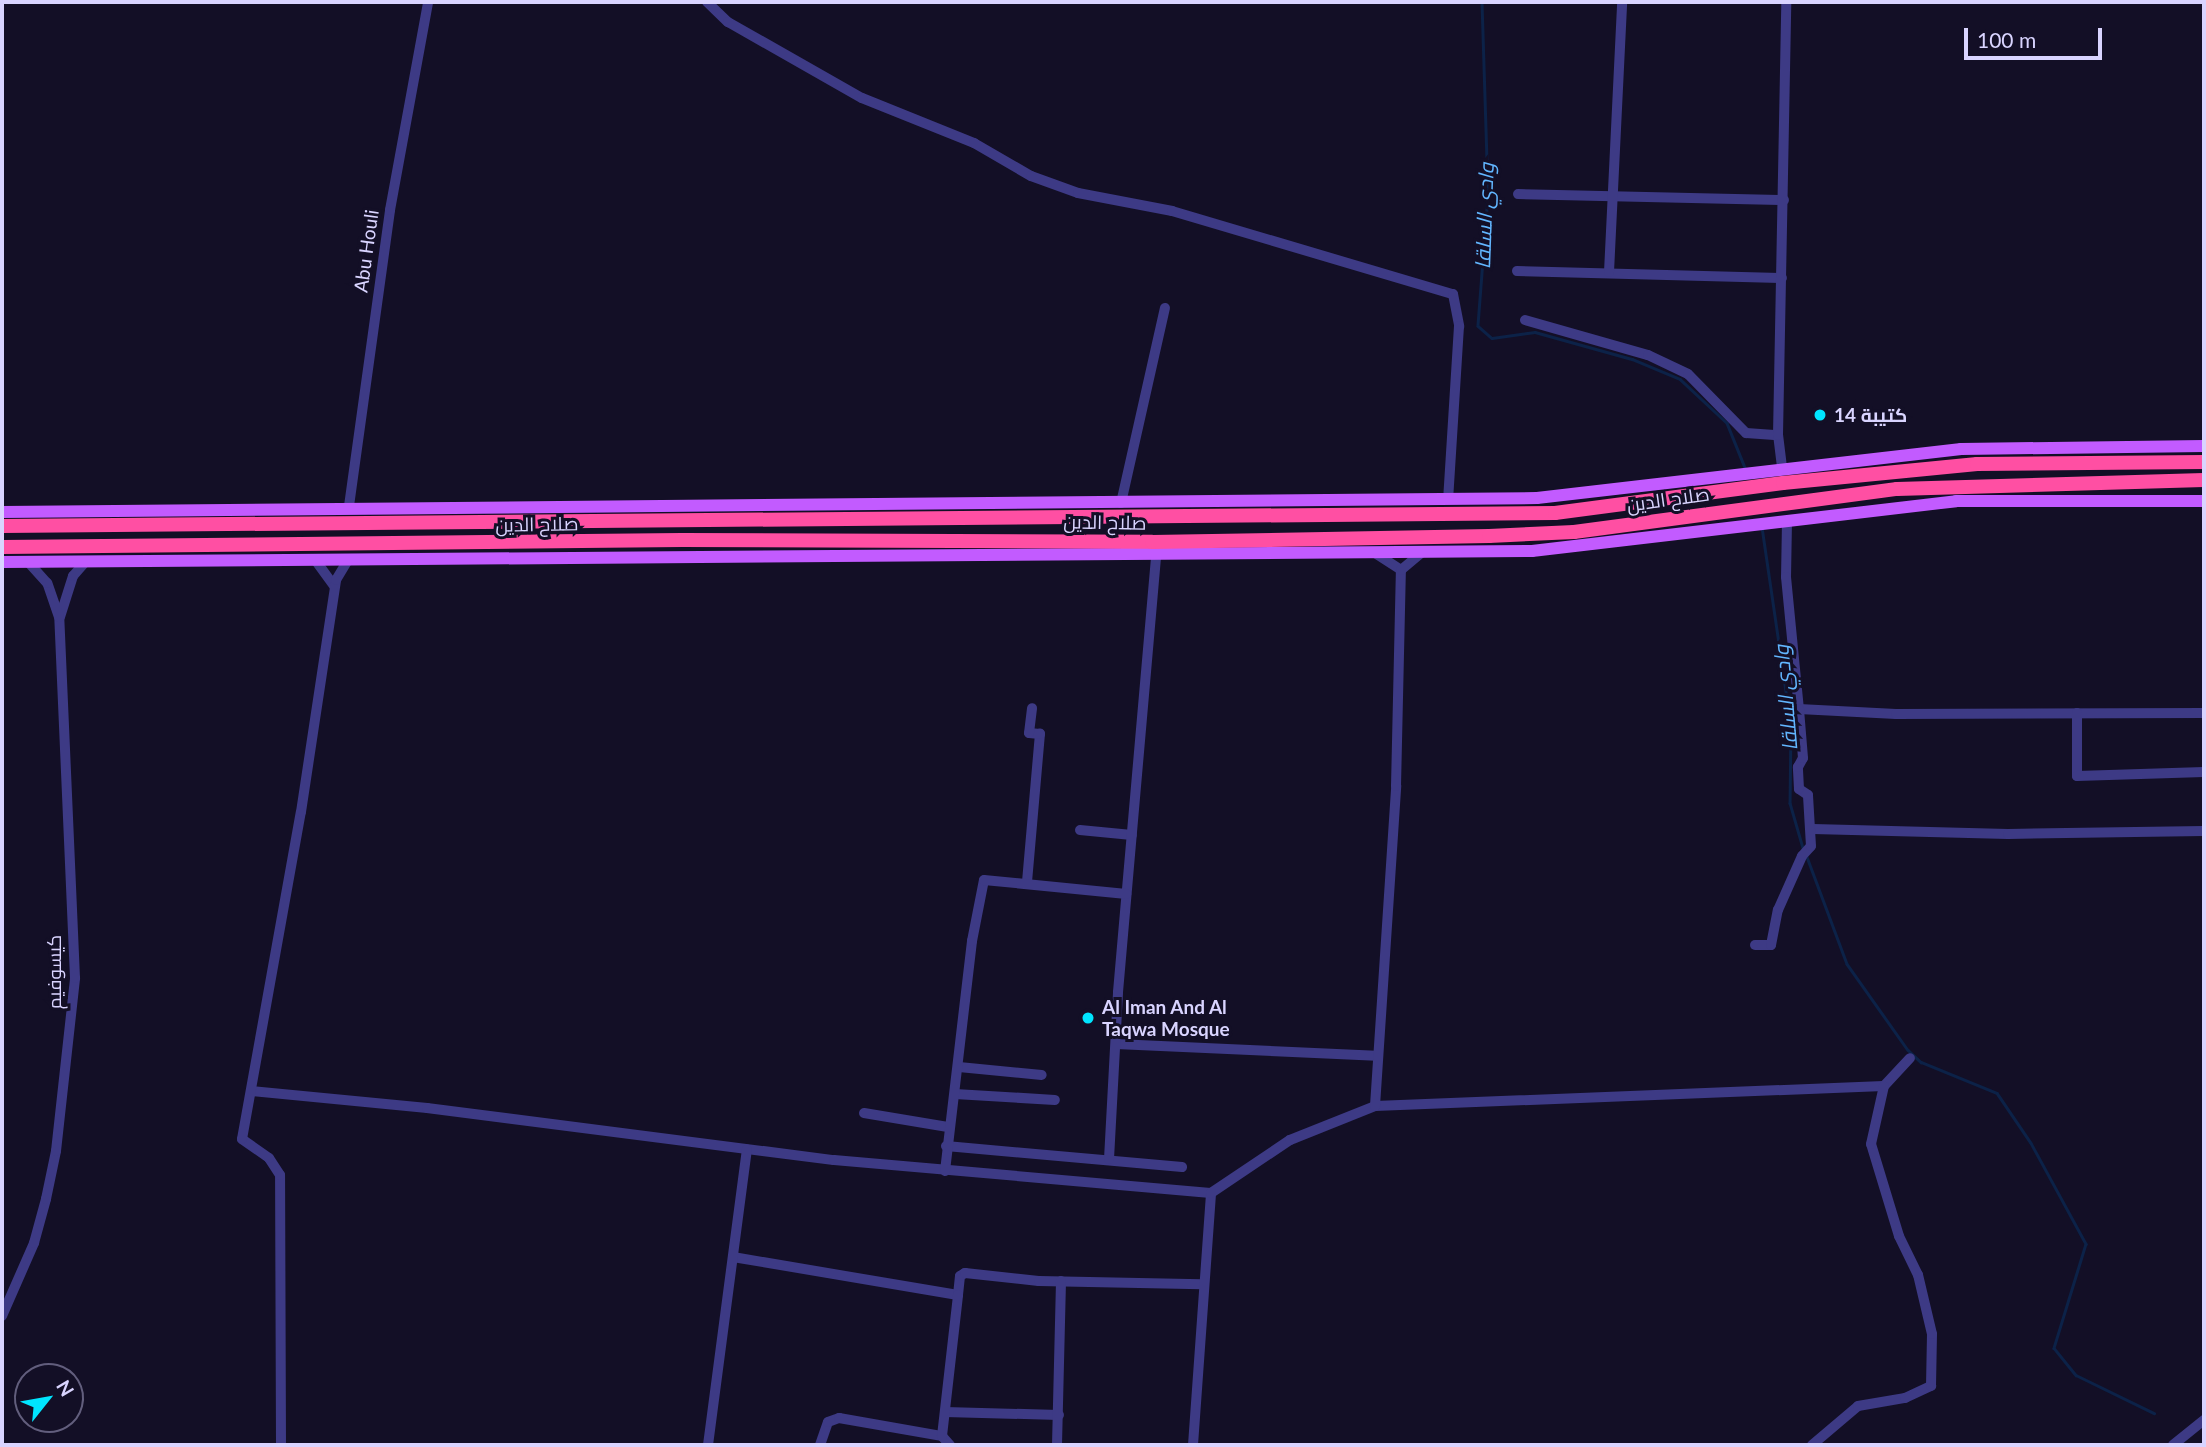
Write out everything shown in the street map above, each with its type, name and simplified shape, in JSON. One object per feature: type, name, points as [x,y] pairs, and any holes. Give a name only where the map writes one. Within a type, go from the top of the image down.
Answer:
[{"type":"highway","name":"صلاح الدين","points":[[2,526],[1556,513],[1735,481],[1783,483],[1977,464],[2204,462]]},
{"type":"highway","points":[[1897,489],[1901,480],[1898,471]]},
{"type":"highway","name":"صلاح الدين","points":[[2,547],[817,541],[1152,542],[1489,536],[1574,532],[1897,489],[2204,480]]},
{"type":"highway","points":[[817,541],[818,531],[828,521]]},
{"type":"highway","points":[[635,542],[631,534],[637,522]]},
{"type":"main road","points":[[2,512],[349,506],[1121,503],[1565,496],[1735,481],[1779,467],[1961,449],[2204,446]]},
{"type":"main road","points":[[2,562],[347,562],[1532,551],[1956,501],[2204,501]]},
{"type":"street","name":"Abu Houli","points":[[349,506],[390,210],[428,2]]},
{"type":"street","points":[[707,2],[729,22],[862,98],[975,144],[1031,176],[1078,193],[1172,211],[1453,294],[1459,326],[1448,499]]},
{"type":"street","points":[[1609,272],[1622,2]]},
{"type":"street","points":[[1779,467],[1786,2]]},
{"type":"street","points":[[1518,194],[1784,200]]},
{"type":"street","points":[[1517,271],[1782,278]]},
{"type":"street","points":[[1121,503],[1165,308]]},
{"type":"street","points":[[1525,320],[1658,360],[1688,374],[1746,433],[1778,435]]},
{"type":"street","points":[[1755,945],[1771,945],[1778,909],[1802,856],[1811,846],[1813,829],[1808,795],[1799,789],[1798,767],[1803,758],[1786,577],[1787,520]]},
{"type":"street","points":[[1376,553],[1401,570]]},
{"type":"street","points":[[1375,1106],[1376,1056],[1396,786],[1401,570],[1422,553]]},
{"type":"street","points":[[1109,1160],[1126,894],[1156,556]]},
{"type":"street","points":[[316,561],[334,587]]},
{"type":"street","name":"كيسوفيم","points":[[2,1316],[34,1244],[51,1175],[75,978],[59,617],[47,583],[28,562]]},
{"type":"street","name":"كيسوفيم","points":[[59,617],[73,576],[85,562]]},
{"type":"street","points":[[281,1445],[280,1175],[269,1158],[242,1139],[301,813],[334,587],[347,562]]},
{"type":"street","points":[[1027,882],[1040,734],[1029,733],[1032,708]]},
{"type":"street","points":[[1799,709],[2204,713]]},
{"type":"street","points":[[2077,713],[2077,776],[2204,772]]},
{"type":"street","points":[[1813,829],[2008,834],[2204,831]]},
{"type":"street","points":[[1080,830],[1132,835]]},
{"type":"street","points":[[945,1171],[948,1127],[959,1067],[972,941],[984,880],[1027,882],[1126,894]]},
{"type":"street","points":[[1116,1044],[1376,1056]]},
{"type":"street","points":[[1812,1445],[1858,1406],[1905,1398],[1931,1387],[1932,1334],[1917,1275],[1899,1236],[1871,1144],[1884,1086],[1910,1058]]},
{"type":"street","points":[[959,1067],[1042,1075]]},
{"type":"street","points":[[251,1091],[427,1108],[747,1150],[945,1171],[1211,1193],[1290,1140],[1375,1106],[1884,1086]]},
{"type":"street","points":[[954,1094],[1055,1100]]},
{"type":"street","points":[[864,1113],[948,1127]]},
{"type":"street","points":[[946,1146],[1182,1167]]},
{"type":"street","points":[[708,1445],[747,1150]]},
{"type":"street","points":[[1194,1445],[1202,1284],[1211,1193]]},
{"type":"street","points":[[733,1257],[958,1295]]},
{"type":"street","points":[[942,1436],[960,1276],[965,1273],[1062,1281],[1202,1284]]},
{"type":"street","points":[[1057,1445],[1062,1281]]},
{"type":"street","points":[[945,1412],[1059,1415]]},
{"type":"street","points":[[820,1445],[828,1422],[839,1418],[942,1436],[950,1445]]},
{"type":"street","points":[[2173,1445],[2204,1420]]},
{"type":"waterway","name":"وادي السلقا","points":[[1482,2],[1488,195],[1478,326],[1492,338],[1535,332],[1632,359],[1680,379],[1727,423],[1746,470]]},
{"type":"waterway","name":"وادي السلقا","points":[[1762,527],[1791,725],[1790,803],[1803,848]]},
{"type":"waterway","name":"وادي السلقا","points":[[1807,857],[1847,964],[1908,1050],[1921,1062],[1997,1093],[2031,1143],[2086,1244],[2054,1348],[2076,1375],[2154,1413]]},
{"type":"place","name":"كتيبة 14","points":[[1820,415]]},
{"type":"place","name":"Al Iman And Al Taqwa Mosque","points":[[1088,1018]]}]
